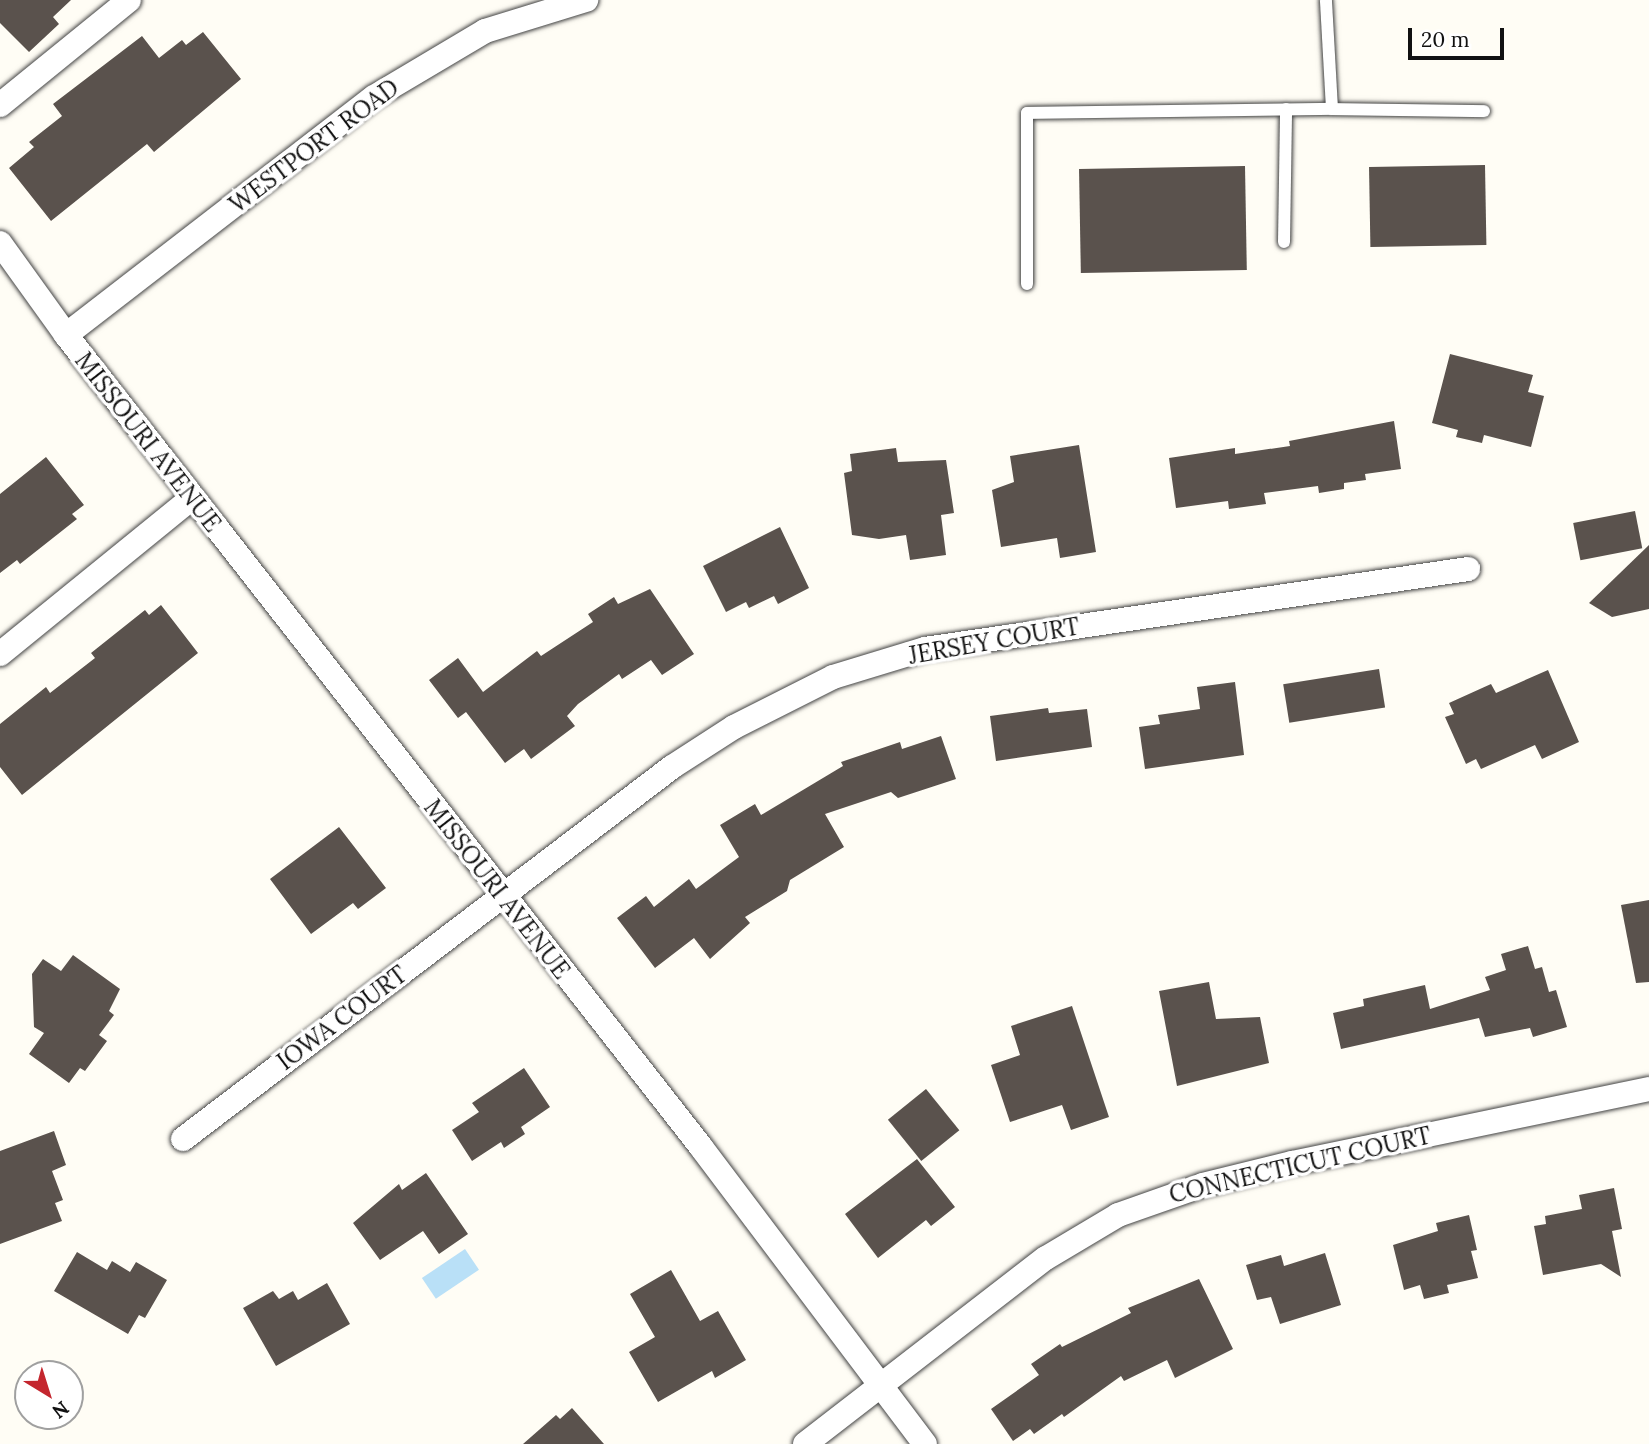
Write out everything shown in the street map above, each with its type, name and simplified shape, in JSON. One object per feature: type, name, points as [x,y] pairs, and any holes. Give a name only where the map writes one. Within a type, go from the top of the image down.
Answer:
[{"type":"street","points":[[0,105],[129,0]]},
{"type":"street","name":"WESTPORT ROAD","points":[[66,335],[374,97],[485,31],[586,0]]},
{"type":"street","name":"MISSOURI AVENUE","points":[[0,243],[66,335],[191,499],[701,1147],[925,1444]]},
{"type":"street","points":[[0,654],[191,499]]},
{"type":"street","name":"JERSEY COURT","points":[[502,897],[672,767],[734,727],[833,677],[925,649],[1468,569]]},
{"type":"street","name":"IOWA COURT","points":[[183,1139],[502,897]]},
{"type":"street","name":"CONNECTICUT COURT","points":[[805,1444],[1046,1258],[1118,1216],[1159,1199],[1292,1163],[1649,1089]]},
{"type":"lane","points":[[1326,0],[1332,109]]},
{"type":"lane","points":[[1027,284],[1027,113],[1332,109],[1484,111]]},
{"type":"lane","points":[[1284,242],[1286,110]]},
{"type":"water","points":[[465,1249],[479,1270],[436,1299],[422,1278]]},
{"type":"building","points":[[0,0],[71,0],[53,17],[59,24],[29,52],[0,23]]},
{"type":"building","points":[[203,32],[241,79],[154,152],[147,144],[51,221],[9,168],[34,147],[29,142],[62,116],[53,104],[142,36],[159,58],[182,40],[186,45]]},
{"type":"building","points":[[1485,165],[1486,245],[1370,247],[1369,167]]},
{"type":"building","points":[[1245,166],[1247,270],[1081,273],[1079,169]]},
{"type":"building","points":[[1450,354],[1533,375],[1528,392],[1544,396],[1531,447],[1484,435],[1482,443],[1456,437],[1458,430],[1432,423]]},
{"type":"building","points":[[1394,421],[1401,469],[1365,474],[1366,480],[1344,483],[1344,489],[1319,493],[1318,486],[1264,493],[1266,504],[1229,509],[1228,501],[1176,508],[1169,458],[1235,448],[1235,454],[1290,446],[1289,441]]},
{"type":"building","points":[[1079,445],[1096,552],[1060,558],[1057,538],[1001,547],[992,490],[1014,482],[1010,456]]},
{"type":"building","points":[[896,448],[898,462],[946,460],[954,513],[941,515],[946,555],[910,560],[906,535],[879,539],[852,535],[844,473],[852,471],[850,454]]},
{"type":"building","points":[[46,457],[84,505],[72,514],[77,519],[20,564],[17,560],[0,573],[0,494]]},
{"type":"building","points":[[1635,511],[1642,548],[1580,560],[1573,523]]},
{"type":"building","points":[[780,527],[809,588],[778,604],[774,596],[749,608],[746,602],[726,612],[703,566]]},
{"type":"building","points":[[1649,545],[1649,609],[1612,617],[1589,603]]},
{"type":"building","points":[[650,589],[694,654],[662,675],[651,660],[622,679],[619,674],[578,704],[567,716],[575,726],[531,759],[524,749],[505,763],[466,712],[458,718],[429,680],[458,658],[483,692],[537,651],[541,656],[593,622],[588,614],[614,597],[618,604]]},
{"type":"building","points":[[161,605],[198,653],[22,795],[0,767],[0,724],[46,687],[50,693],[95,658],[91,653],[145,610],[149,615]]},
{"type":"building","points":[[1379,669],[1385,708],[1289,723],[1283,684]]},
{"type":"building","points":[[1548,670],[1579,742],[1542,759],[1535,745],[1481,769],[1476,759],[1466,764],[1445,717],[1454,714],[1449,703],[1491,684],[1496,693]]},
{"type":"building","points":[[1235,682],[1244,755],[1145,769],[1139,727],[1160,724],[1158,715],[1200,709],[1197,687]]},
{"type":"building","points":[[1048,708],[1049,713],[1087,709],[1092,747],[996,761],[990,716]]},
{"type":"building","points":[[941,736],[956,779],[898,798],[891,792],[825,814],[844,847],[790,880],[787,891],[745,917],[750,923],[710,959],[694,938],[655,968],[617,918],[646,896],[654,907],[689,879],[696,889],[739,857],[720,825],[755,804],[761,815],[843,766],[841,762],[900,742],[902,749]]},
{"type":"building","points":[[339,827],[386,888],[358,909],[353,903],[311,934],[270,879]]},
{"type":"building","points":[[1649,900],[1649,982],[1636,983],[1621,905]]},
{"type":"building","points":[[1528,946],[1535,969],[1542,967],[1549,992],[1556,990],[1567,1027],[1533,1037],[1530,1028],[1485,1037],[1479,1018],[1341,1049],[1333,1013],[1364,1006],[1363,999],[1425,985],[1430,1009],[1490,990],[1485,977],[1506,970],[1501,954]]},
{"type":"building","points":[[73,955],[120,989],[109,1011],[114,1015],[99,1035],[107,1041],[85,1071],[80,1068],[69,1083],[29,1054],[44,1033],[34,1027],[32,974],[43,959],[61,971]]},
{"type":"building","points":[[1209,982],[1216,1019],[1260,1017],[1269,1063],[1177,1086],[1159,991]]},
{"type":"building","points":[[1072,1006],[1109,1117],[1071,1130],[1062,1105],[1010,1122],[991,1065],[1020,1055],[1011,1026]]},
{"type":"building","points":[[524,1068],[550,1107],[521,1127],[525,1134],[504,1148],[501,1142],[472,1161],[452,1130],[479,1112],[472,1103]]},
{"type":"building","points":[[926,1089],[959,1130],[921,1161],[888,1120]]},
{"type":"building","points":[[54,1131],[66,1165],[52,1171],[63,1200],[55,1203],[62,1221],[0,1244],[0,1151]]},
{"type":"building","points":[[917,1159],[955,1207],[931,1226],[926,1220],[878,1258],[845,1214]]},
{"type":"building","points":[[426,1173],[468,1234],[439,1254],[423,1231],[380,1260],[353,1223],[399,1184],[402,1190]]},
{"type":"building","points":[[1614,1188],[1622,1229],[1612,1231],[1621,1277],[1601,1264],[1543,1275],[1534,1226],[1546,1224],[1545,1216],[1582,1209],[1579,1195]]},
{"type":"building","points":[[1469,1215],[1477,1250],[1471,1251],[1478,1278],[1447,1285],[1449,1293],[1424,1299],[1420,1285],[1404,1290],[1393,1245],[1438,1231],[1436,1223]]},
{"type":"building","points":[[77,1252],[107,1270],[112,1261],[130,1272],[136,1262],[167,1280],[145,1318],[139,1315],[128,1334],[54,1291]]},
{"type":"building","points":[[1325,1253],[1341,1305],[1280,1324],[1271,1297],[1257,1300],[1246,1265],[1281,1255],[1284,1266]]},
{"type":"building","points":[[671,1270],[700,1321],[718,1311],[746,1360],[715,1378],[712,1371],[658,1402],[629,1352],[655,1337],[630,1294]]},
{"type":"building","points":[[1199,1279],[1233,1349],[1175,1378],[1167,1360],[1124,1381],[1121,1376],[1064,1417],[1062,1414],[1034,1434],[1030,1429],[1013,1441],[991,1409],[1039,1375],[1031,1364],[1060,1344],[1062,1347],[1131,1313],[1128,1308]]},
{"type":"building","points":[[327,1283],[350,1324],[276,1366],[243,1308],[273,1291],[279,1299],[293,1291],[298,1300]]},
{"type":"building","points":[[572,1408],[604,1444],[523,1444],[556,1415],[560,1419]]}]
